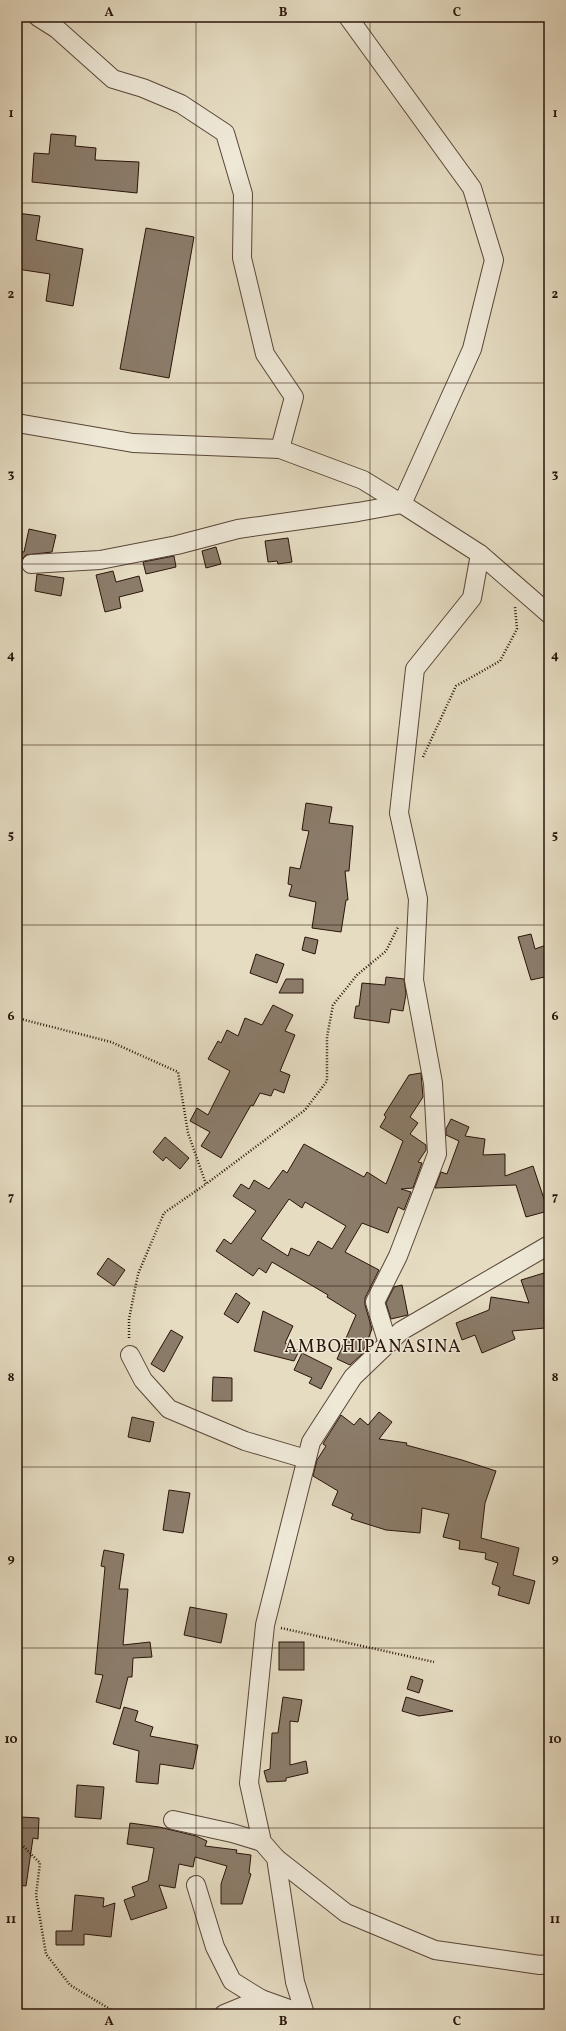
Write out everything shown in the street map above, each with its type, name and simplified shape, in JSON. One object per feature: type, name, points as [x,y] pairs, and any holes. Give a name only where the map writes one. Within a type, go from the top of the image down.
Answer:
[{"type":"street","points":[[38,17],[57,29],[113,79],[143,88],[181,104],[225,133],[243,194],[242,258],[265,354],[294,397],[280,449]]},
{"type":"street","points":[[348,17],[472,188],[494,260],[472,349],[402,504]]},
{"type":"street","points":[[17,423],[132,443],[280,449],[363,480],[480,554],[549,614]]},
{"type":"street","points":[[31,564],[100,560],[177,545],[238,529],[358,512],[402,504]]},
{"type":"street","points":[[388,1344],[375,1302],[398,1256],[437,1154],[432,1083],[414,980],[418,899],[399,813],[415,669],[472,598],[480,554]]},
{"type":"street","points":[[549,1245],[401,1331],[353,1377],[311,1442],[265,1625],[249,1783],[262,1842],[276,1858],[346,1913],[435,1950],[540,1965],[549,1964]]},
{"type":"street","points":[[130,1354],[144,1380],[169,1409],[244,1441],[306,1459]]},
{"type":"street","points":[[173,1820],[232,1833],[262,1842]]},
{"type":"street","points":[[196,1885],[215,1947],[232,1981],[282,2010],[304,2014],[295,1982],[276,1858]]},
{"type":"street","points":[[224,2014],[261,1999]]},
{"type":"path","points":[[421,762],[456,686],[500,661],[517,629],[513,583]]},
{"type":"path","points":[[130,1354],[129,1319],[138,1274],[164,1213],[206,1184],[305,1110],[310,1104],[327,1081],[327,1037],[333,1005],[357,975],[386,951],[399,926]]},
{"type":"path","points":[[17,1018],[111,1042],[178,1072],[188,1133],[206,1184]]},
{"type":"path","points":[[265,1625],[434,1662]]},
{"type":"path","points":[[17,1840],[40,1863],[36,1896],[46,1954],[70,1985],[118,2014]]},
{"type":"building","points":[[51,134],[76,136],[75,146],[96,148],[95,160],[139,162],[137,193],[32,182],[34,153],[49,154]]},
{"type":"building","points":[[17,213],[40,216],[36,240],[83,249],[73,306],[46,301],[50,274],[17,269]]},
{"type":"building","points":[[146,228],[194,237],[169,378],[120,369]]},
{"type":"building","points":[[29,529],[56,535],[52,552],[26,555],[21,560],[21,566],[17,566],[17,551],[24,552]]},
{"type":"building","points":[[288,538],[292,562],[278,564],[277,561],[268,562],[265,541]]},
{"type":"building","points":[[216,547],[221,564],[206,568],[202,551]]},
{"type":"building","points":[[174,556],[176,567],[146,574],[143,562]]},
{"type":"building","points":[[113,571],[116,582],[139,576],[143,591],[119,597],[121,608],[105,612],[96,575]]},
{"type":"building","points":[[37,574],[64,578],[61,596],[35,591]]},
{"type":"building","points":[[306,803],[332,807],[329,823],[353,826],[349,871],[345,871],[348,900],[346,900],[341,932],[312,928],[316,902],[289,896],[292,885],[288,884],[290,867],[300,869],[309,831],[302,830]]},
{"type":"building","points":[[531,934],[535,949],[549,944],[549,976],[531,980],[518,937]]},
{"type":"building","points":[[305,937],[318,940],[315,954],[302,950]]},
{"type":"building","points":[[256,954],[284,964],[277,983],[250,973]]},
{"type":"building","points":[[386,977],[404,979],[406,994],[403,1011],[391,1009],[389,1023],[354,1018],[356,1006],[359,1006],[362,983],[385,985]]},
{"type":"building","points":[[286,979],[303,979],[303,993],[279,993]]},
{"type":"building","points":[[273,1005],[293,1015],[285,1031],[295,1035],[280,1071],[290,1075],[284,1093],[274,1089],[271,1096],[260,1093],[253,1106],[251,1105],[221,1158],[201,1146],[210,1132],[190,1121],[197,1108],[208,1115],[230,1071],[208,1059],[218,1041],[221,1043],[227,1030],[238,1036],[245,1018],[262,1025]]},
{"type":"building","points":[[421,1073],[423,1097],[410,1117],[418,1123],[410,1134],[426,1145],[426,1150],[418,1162],[422,1163],[413,1188],[401,1189],[411,1192],[404,1210],[398,1207],[388,1233],[362,1223],[345,1252],[379,1270],[365,1298],[365,1305],[372,1329],[362,1354],[350,1365],[337,1359],[356,1315],[327,1297],[328,1295],[272,1262],[266,1273],[259,1268],[253,1276],[216,1251],[224,1239],[231,1244],[256,1211],[233,1196],[241,1184],[249,1189],[254,1180],[269,1189],[283,1170],[287,1173],[304,1144],[364,1177],[367,1172],[386,1184],[403,1141],[380,1127],[386,1117],[384,1115],[409,1075]],"holes":[[[289,1199],[302,1208],[305,1202],[346,1226],[332,1249],[318,1241],[309,1256],[291,1248],[288,1256],[261,1239]]]},
{"type":"building","points":[[451,1119],[469,1127],[465,1136],[485,1139],[483,1155],[505,1154],[505,1176],[533,1166],[548,1211],[526,1217],[516,1185],[435,1188],[441,1172],[447,1174],[459,1141],[446,1135],[446,1129]]},
{"type":"building","points":[[165,1137],[189,1158],[180,1169],[166,1157],[163,1161],[153,1152]]},
{"type":"building","points":[[108,1258],[125,1270],[114,1286],[97,1274]]},
{"type":"building","points":[[544,1273],[549,1288],[549,1320],[544,1320],[545,1328],[512,1331],[515,1339],[482,1353],[475,1335],[462,1340],[456,1323],[489,1310],[491,1297],[529,1303],[521,1280]]},
{"type":"building","points":[[402,1285],[408,1315],[391,1319],[386,1303],[394,1287]]},
{"type":"building","points":[[236,1293],[250,1303],[238,1323],[224,1314]]},
{"type":"building","points":[[263,1311],[293,1326],[285,1343],[299,1351],[294,1361],[254,1351]]},
{"type":"building","points":[[171,1330],[183,1337],[164,1372],[151,1364]]},
{"type":"building","points":[[302,1353],[332,1368],[321,1389],[309,1383],[312,1378],[294,1370]]},
{"type":"building","points":[[213,1377],[232,1378],[232,1401],[212,1401]]},
{"type":"building","points":[[379,1412],[392,1422],[379,1439],[407,1443],[406,1445],[496,1471],[485,1503],[481,1538],[519,1548],[513,1575],[535,1581],[529,1604],[498,1595],[500,1587],[492,1584],[498,1563],[485,1559],[486,1553],[459,1549],[460,1541],[443,1537],[449,1514],[422,1508],[420,1533],[386,1530],[351,1519],[353,1514],[332,1505],[338,1491],[313,1476],[317,1460],[326,1446],[323,1444],[324,1442],[341,1415],[354,1425],[360,1418],[368,1425]]},
{"type":"building","points":[[132,1417],[154,1422],[150,1442],[128,1437]]},
{"type":"building","points":[[169,1490],[190,1493],[183,1533],[163,1530]]},
{"type":"building","points":[[104,1550],[124,1554],[119,1589],[128,1589],[123,1645],[150,1642],[152,1657],[133,1658],[132,1677],[128,1677],[120,1709],[96,1702],[103,1675],[95,1674],[105,1567],[101,1566]]},
{"type":"building","points":[[190,1607],[227,1614],[221,1643],[184,1635]]},
{"type":"building","points":[[279,1642],[304,1642],[304,1670],[279,1670]]},
{"type":"building","points":[[411,1676],[423,1680],[419,1693],[407,1689]]},
{"type":"building","points":[[283,1697],[302,1700],[298,1722],[290,1721],[290,1765],[306,1761],[308,1773],[286,1778],[286,1781],[267,1782],[264,1771],[270,1769],[272,1733],[278,1733]]},
{"type":"building","points":[[406,1697],[453,1711],[419,1716],[402,1711]]},
{"type":"building","points":[[124,1707],[138,1711],[135,1721],[153,1727],[150,1736],[198,1745],[193,1769],[160,1764],[158,1784],[136,1782],[139,1751],[113,1744]]},
{"type":"building","points":[[77,1785],[104,1787],[101,1819],[75,1817]]},
{"type":"building","points":[[21,1817],[39,1818],[38,1839],[33,1838],[26,1886],[17,1885]]},
{"type":"building","points":[[130,1823],[159,1827],[196,1836],[207,1841],[205,1846],[237,1850],[236,1853],[251,1855],[249,1873],[251,1874],[242,1904],[221,1904],[221,1884],[227,1866],[195,1857],[193,1867],[179,1864],[175,1888],[159,1885],[167,1908],[131,1920],[124,1900],[135,1896],[132,1887],[148,1881],[154,1848],[127,1844]]},
{"type":"building","points":[[75,1895],[104,1898],[103,1907],[115,1903],[111,1937],[84,1934],[84,1945],[56,1945],[56,1931],[72,1931]]},
{"type":"district","name":"AMBOHIPANASINA","points":[[373,1347]]}]
